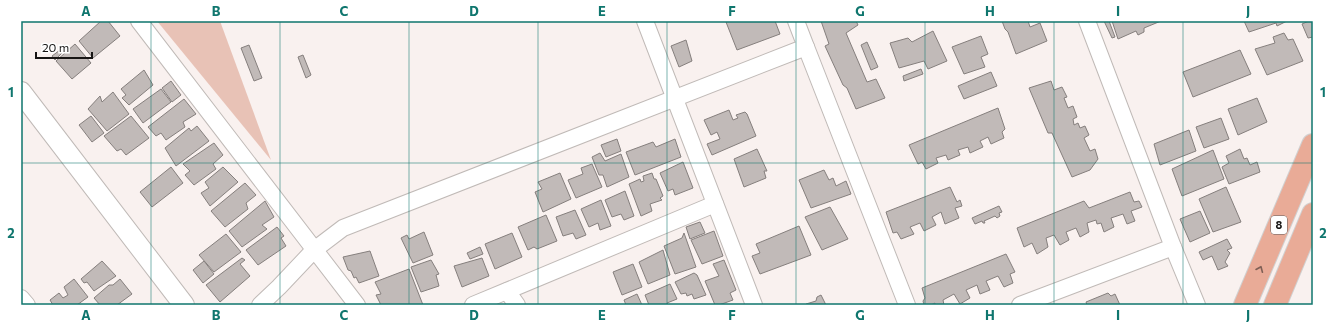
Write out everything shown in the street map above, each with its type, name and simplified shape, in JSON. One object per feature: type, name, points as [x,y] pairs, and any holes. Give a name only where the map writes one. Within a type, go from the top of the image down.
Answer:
[{"type":"main road","name":"8","points":[[1245,305],[1313,145]]},
{"type":"main road","name":"8","points":[[1275,305],[1313,214]]},
{"type":"street","points":[[138,21],[358,305]]},
{"type":"street","points":[[645,21],[716,204],[752,304]]},
{"type":"street","points":[[796,21],[907,305]]},
{"type":"street","points":[[1087,21],[1172,247],[1197,305]]},
{"type":"street","points":[[260,305],[314,250],[343,228],[806,47]]},
{"type":"street","points":[[21,92],[184,305]]},
{"type":"street","points":[[473,305],[716,204]]},
{"type":"street","points":[[1020,305],[1172,247]]},
{"type":"street","points":[[507,291],[517,305]]},
{"type":"street","points":[[21,298],[27,305]]},
{"type":"shaded area","points":[[157,21],[220,21],[271,160]]},
{"type":"building","points":[[101,21],[108,21],[120,36],[93,58],[79,41]]},
{"type":"building","points":[[775,21],[780,34],[737,50],[726,22]]},
{"type":"building","points":[[821,21],[856,21],[858,25],[846,33],[867,82],[876,79],[885,98],[856,109],[825,46],[829,44]]},
{"type":"building","points":[[1002,21],[1028,21],[1030,27],[1040,23],[1047,41],[1016,54],[1008,32]]},
{"type":"building","points":[[1104,21],[1109,21],[1115,37],[1112,38]]},
{"type":"building","points":[[1112,21],[1161,21],[1144,28],[1144,32],[1138,35],[1136,31],[1118,39]]},
{"type":"building","points":[[1244,21],[1287,21],[1277,26],[1276,23],[1249,32]]},
{"type":"building","points":[[1313,21],[1313,37],[1308,38],[1302,24]]},
{"type":"building","points":[[933,31],[947,61],[928,69],[924,61],[899,68],[890,43],[908,38],[912,42]]},
{"type":"building","points":[[1284,33],[1288,40],[1293,39],[1303,61],[1267,75],[1255,49],[1275,43],[1273,37]]},
{"type":"building","points":[[981,36],[988,54],[981,57],[985,67],[964,74],[952,47]]},
{"type":"building","points":[[686,40],[692,61],[679,67],[671,46]]},
{"type":"building","points":[[867,42],[878,67],[871,70],[861,45]]},
{"type":"building","points":[[75,44],[91,63],[72,79],[56,61]]},
{"type":"building","points":[[249,45],[262,78],[254,81],[241,48]]},
{"type":"building","points":[[60,50],[62,53],[55,60],[52,56]]},
{"type":"building","points":[[1240,50],[1251,74],[1193,97],[1183,72]]},
{"type":"building","points":[[303,55],[311,75],[306,78],[298,57]]},
{"type":"building","points":[[921,69],[923,74],[904,81],[903,76]]},
{"type":"building","points":[[144,70],[153,85],[129,105],[122,98],[126,95],[121,89]]},
{"type":"building","points":[[991,72],[997,86],[964,99],[958,86]]},
{"type":"building","points":[[171,81],[181,95],[172,102],[162,88]]},
{"type":"building","points":[[1051,81],[1054,90],[1062,87],[1067,97],[1064,98],[1068,108],[1073,106],[1077,117],[1073,119],[1074,125],[1078,123],[1080,128],[1085,126],[1089,135],[1084,138],[1090,151],[1095,149],[1098,159],[1090,170],[1072,177],[1052,133],[1048,133],[1029,88]]},
{"type":"building","points":[[161,89],[171,102],[143,123],[133,109]]},
{"type":"building","points":[[113,92],[129,114],[107,131],[88,109],[100,96],[102,102]]},
{"type":"building","points":[[1257,98],[1267,122],[1238,135],[1228,109]]},
{"type":"building","points":[[184,99],[196,114],[183,122],[185,127],[166,140],[161,133],[156,136],[148,127]]},
{"type":"building","points":[[998,108],[1005,129],[1002,132],[1004,138],[991,144],[988,137],[980,141],[983,147],[970,153],[968,147],[958,150],[960,155],[948,160],[946,155],[936,158],[938,163],[926,169],[922,162],[918,164],[909,145]]},
{"type":"building","points":[[729,110],[733,120],[738,118],[736,115],[745,112],[756,136],[712,155],[707,144],[720,139],[717,132],[711,135],[704,120]]},
{"type":"building","points":[[91,116],[104,133],[92,142],[79,125]]},
{"type":"building","points":[[131,116],[149,138],[126,155],[121,149],[117,151],[104,136]]},
{"type":"building","points":[[1221,118],[1229,139],[1204,148],[1196,127]]},
{"type":"building","points":[[197,126],[209,141],[176,166],[165,148],[189,128],[191,131]]},
{"type":"building","points":[[1189,130],[1196,151],[1160,165],[1154,144]]},
{"type":"building","points":[[617,139],[621,151],[606,157],[601,145]]},
{"type":"building","points":[[675,139],[681,157],[635,175],[626,152],[653,142],[656,147]]},
{"type":"building","points":[[214,143],[223,155],[213,164],[216,169],[194,185],[185,175],[190,171],[183,164]]},
{"type":"building","points":[[757,149],[767,171],[764,171],[766,178],[744,187],[734,159]]},
{"type":"building","points":[[1240,149],[1244,159],[1247,158],[1250,165],[1257,162],[1260,172],[1229,184],[1222,167],[1229,163],[1226,156]]},
{"type":"building","points":[[1213,150],[1224,179],[1182,196],[1172,169]]},
{"type":"building","points":[[600,153],[605,161],[621,154],[629,177],[607,187],[603,175],[599,175],[592,157]]},
{"type":"building","points":[[683,162],[693,188],[675,195],[673,189],[668,191],[660,173]]},
{"type":"building","points":[[592,164],[602,187],[576,198],[568,180],[583,174],[581,168]]},
{"type":"building","points":[[171,167],[183,183],[152,207],[140,192]]},
{"type":"building","points":[[223,167],[238,182],[210,206],[201,193],[209,188],[205,182]]},
{"type":"building","points":[[824,170],[829,180],[833,178],[836,186],[846,181],[851,194],[811,208],[799,180]]},
{"type":"building","points":[[560,173],[571,199],[543,212],[535,192],[542,189],[538,182]]},
{"type":"building","points":[[652,173],[663,196],[660,198],[662,200],[650,204],[652,211],[641,216],[629,184],[640,179],[641,182],[644,181],[643,176]]},
{"type":"building","points":[[245,183],[256,195],[246,203],[248,209],[225,227],[211,211]]},
{"type":"building","points":[[950,187],[957,202],[960,200],[962,206],[955,208],[959,218],[945,224],[941,212],[932,217],[936,225],[924,231],[920,223],[910,227],[914,234],[901,239],[897,232],[893,233],[886,212]]},
{"type":"building","points":[[1226,187],[1241,222],[1213,232],[1199,199]]},
{"type":"building","points":[[625,191],[634,216],[624,220],[621,214],[612,217],[605,200]]},
{"type":"building","points":[[1130,192],[1134,202],[1139,201],[1142,207],[1131,211],[1135,221],[1127,224],[1123,214],[1111,218],[1114,227],[1104,232],[1101,223],[1097,224],[1096,220],[1087,223],[1089,232],[1080,237],[1076,228],[1066,232],[1069,240],[1060,245],[1054,235],[1046,238],[1048,247],[1037,254],[1032,243],[1024,247],[1017,228],[1084,201],[1089,208]]},
{"type":"building","points":[[601,200],[611,226],[600,230],[598,223],[589,227],[581,209]]},
{"type":"building","points":[[265,201],[274,217],[262,225],[267,229],[242,247],[229,231]]},
{"type":"building","points":[[999,206],[1002,212],[999,213],[1000,216],[997,218],[995,216],[984,221],[985,223],[982,221],[975,224],[972,218]]},
{"type":"building","points":[[830,207],[848,239],[822,250],[805,217]]},
{"type":"building","points":[[575,210],[586,235],[576,239],[573,233],[563,236],[556,217]]},
{"type":"building","points":[[1200,211],[1210,233],[1190,242],[1180,219]]},
{"type":"building","points":[[546,215],[557,241],[537,249],[534,247],[528,250],[518,227]]},
{"type":"building","points":[[700,222],[705,233],[690,239],[686,227]]},
{"type":"building","points":[[799,226],[811,255],[760,274],[752,256],[760,253],[756,244]]},
{"type":"building","points":[[277,227],[284,236],[281,238],[286,246],[258,265],[246,250]]},
{"type":"building","points":[[714,231],[723,256],[702,264],[691,240]]},
{"type":"building","points":[[424,232],[433,255],[413,263],[401,238],[407,235],[409,239]]},
{"type":"building","points":[[512,233],[522,257],[495,269],[485,244]]},
{"type":"building","points":[[684,233],[696,267],[675,274],[664,246],[682,238]]},
{"type":"building","points":[[226,234],[241,252],[214,272],[199,255]]},
{"type":"building","points":[[1227,239],[1232,248],[1227,250],[1230,253],[1225,262],[1228,266],[1218,270],[1212,256],[1203,260],[1199,252]]},
{"type":"building","points":[[480,247],[483,254],[470,259],[467,253]]},
{"type":"building","points":[[663,250],[670,275],[648,284],[639,262]]},
{"type":"building","points":[[370,251],[379,276],[359,283],[356,277],[354,278],[351,271],[348,270],[343,257]]},
{"type":"building","points":[[1006,254],[1015,272],[1010,274],[1013,283],[1004,287],[998,276],[986,281],[990,290],[980,294],[977,285],[966,290],[970,298],[960,304],[954,294],[943,300],[944,305],[935,305],[935,303],[931,305],[924,305],[923,301],[925,298],[922,288]]},
{"type":"building","points":[[242,258],[245,260],[240,264],[250,276],[220,302],[206,285]]},
{"type":"building","points":[[482,258],[489,276],[462,287],[454,266]]},
{"type":"building","points":[[431,260],[439,274],[436,275],[439,286],[421,292],[411,267]]},
{"type":"building","points":[[724,260],[736,290],[730,293],[733,300],[715,305],[705,281],[719,276],[713,264]]},
{"type":"building","points":[[102,261],[116,276],[94,291],[87,282],[84,283],[81,279]]},
{"type":"building","points":[[204,261],[214,274],[203,283],[193,270]]},
{"type":"building","points":[[633,264],[642,287],[622,295],[613,272]]},
{"type":"building","points":[[409,269],[423,305],[381,305],[376,295],[381,294],[375,282]]},
{"type":"building","points":[[694,273],[697,275],[706,295],[694,299],[692,294],[687,296],[686,293],[681,294],[675,282]]},
{"type":"building","points":[[74,279],[88,297],[77,305],[53,305],[50,300],[59,293],[63,298],[68,295],[64,287]]},
{"type":"building","points":[[120,279],[132,294],[117,305],[100,305],[94,298],[109,285],[113,285]]},
{"type":"building","points":[[670,284],[677,299],[667,303],[668,305],[649,305],[645,295]]},
{"type":"building","points":[[1108,293],[1111,296],[1115,294],[1120,305],[1087,305],[1086,302]]},
{"type":"building","points":[[637,294],[642,305],[626,305],[624,300]]},
{"type":"building","points":[[821,295],[826,305],[806,305],[816,301],[817,297]]}]
